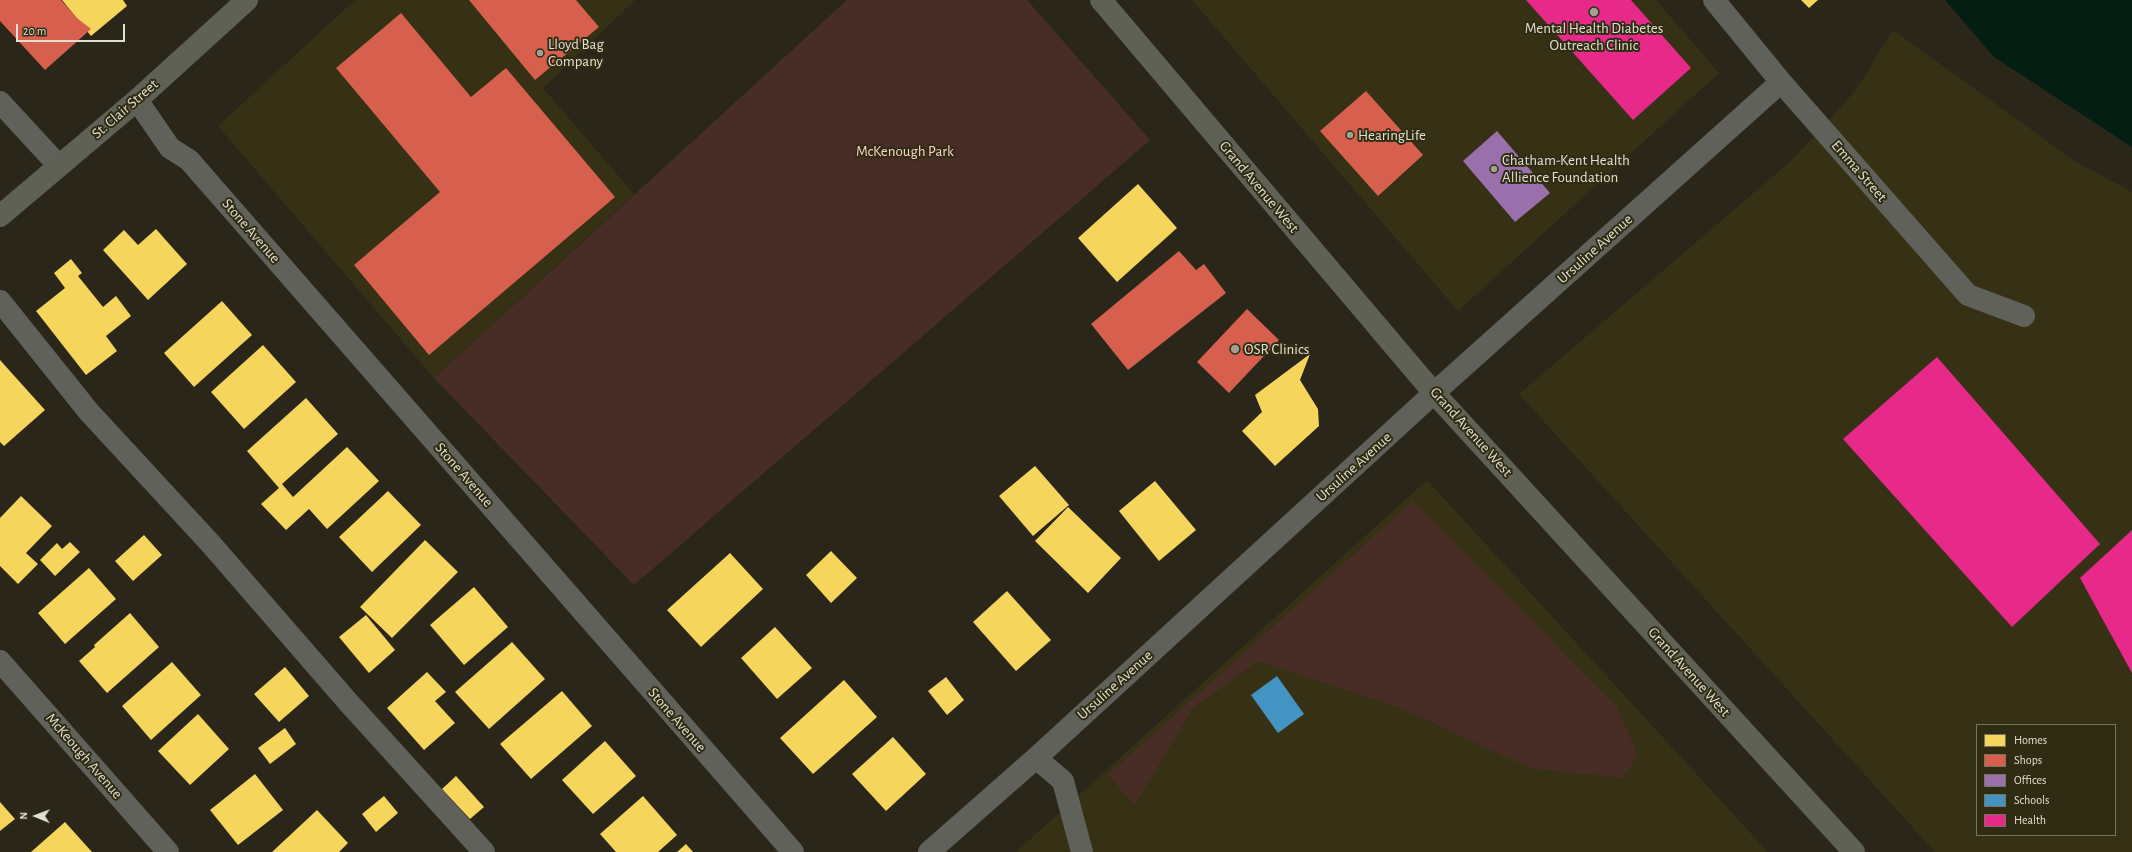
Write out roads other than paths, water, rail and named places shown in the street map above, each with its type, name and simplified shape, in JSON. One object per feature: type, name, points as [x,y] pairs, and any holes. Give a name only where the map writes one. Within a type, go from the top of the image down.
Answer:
[{"type":"main road","name":"St. Clair Street","points":[[0,216],[137,100],[247,0]]},
{"type":"main road","name":"Grand Avenue West","points":[[1101,0],[1434,393],[1854,852]]},
{"type":"street","name":"Emma Street","points":[[1714,0],[1781,82],[1968,295],[2024,316]]},
{"type":"street","name":"Ursuline Avenue","points":[[929,852],[1036,758],[1434,393],[1781,82]]},
{"type":"street","name":"Stone Avenue","points":[[137,100],[170,148],[189,160],[793,852]]},
{"type":"street","points":[[0,102],[59,166]]},
{"type":"street","points":[[0,301],[89,412],[210,543],[348,702],[484,852]]},
{"type":"street","name":"McKeough Avenue","points":[[0,661],[168,852]]},
{"type":"street","points":[[1036,758],[1063,781],[1082,852]]},
{"type":"place","name":"Mental Health Diabetes Outreach Clinic","points":[[1594,12]]},
{"type":"place","name":"Lloyd Bag Company","points":[[540,53]]},
{"type":"place","name":"HearingLife","points":[[1350,135]]},
{"type":"place","name":"Chatham-Kent Health Allience Foundation","points":[[1494,169]]},
{"type":"place","name":"OSR Clinics","points":[[1235,349]]},
{"type":"park label","name":"McKenough Park","points":[[905,151]]}]
